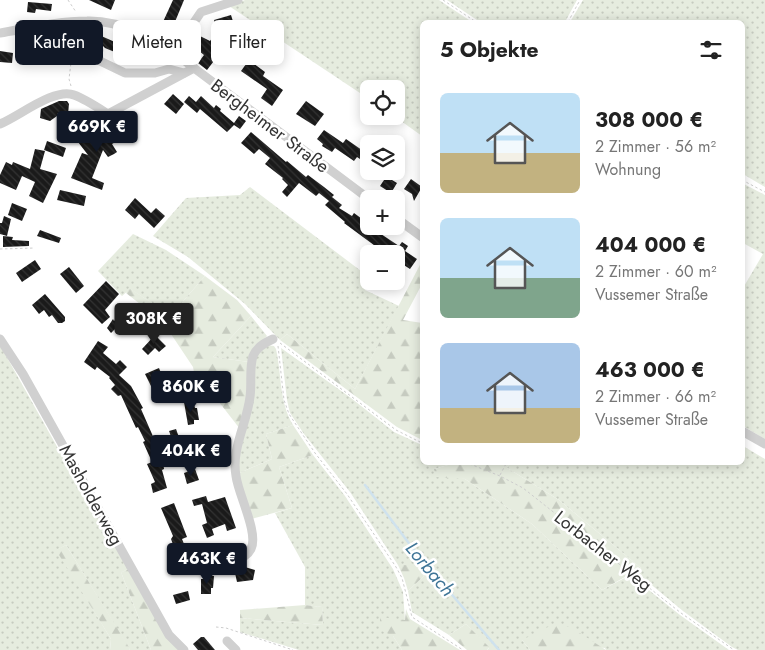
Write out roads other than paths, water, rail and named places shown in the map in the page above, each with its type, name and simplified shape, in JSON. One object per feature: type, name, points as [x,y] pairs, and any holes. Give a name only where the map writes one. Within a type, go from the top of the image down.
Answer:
[{"type":"street","points":[[196,20],[201,12],[238,0]]},
{"type":"street","name":"Bergheimer Straße","points":[[0,33],[88,21],[113,25]]},
{"type":"street","points":[[103,62],[125,73],[155,73],[169,69],[184,73]]},
{"type":"street","name":"Bergheimer Straße","points":[[190,65],[360,192]]},
{"type":"street","points":[[0,124],[13,119],[47,97],[72,93],[108,114],[194,68]]},
{"type":"street","points":[[405,225],[420,236]]},
{"type":"street","name":"Masholderweg","points":[[0,339],[23,374],[169,634],[184,650]]},
{"type":"street","points":[[206,557],[232,560],[246,556],[251,551],[253,544],[249,520],[235,474],[235,457],[250,397],[251,364],[254,353],[264,343],[273,339]]},
{"type":"street","points":[[745,433],[765,444]]},
{"type":"street","points":[[227,640],[236,650]]},
{"type":"waterway","name":"Lorbach","points":[[365,485],[414,550],[499,650]]}]
